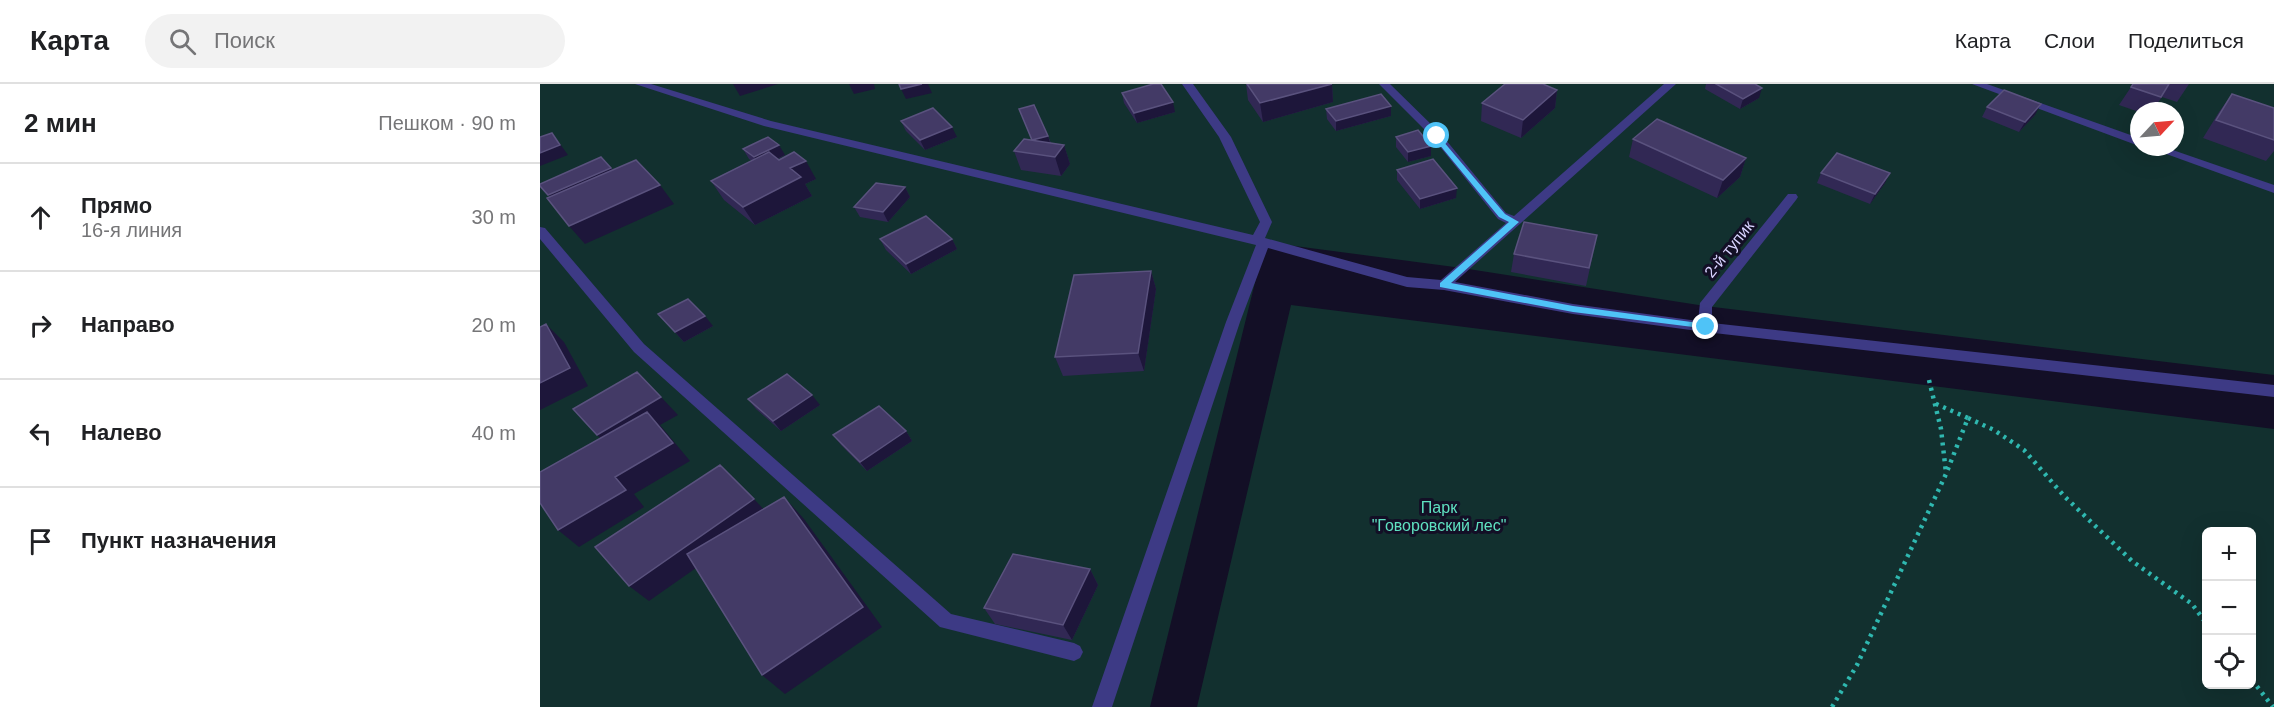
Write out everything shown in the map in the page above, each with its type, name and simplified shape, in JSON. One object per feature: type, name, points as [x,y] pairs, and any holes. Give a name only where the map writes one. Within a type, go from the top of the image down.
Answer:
[{"type":"lane","points":[[640,84],[768,124],[1261,241],[1407,282],[1444,285],[1573,309],[1706,327],[2274,391]]},
{"type":"lane","points":[[1102,707],[1266,222],[1225,137],[1187,84]]},
{"type":"lane","points":[[1384,84],[1437,136],[1502,216],[1515,222]]},
{"type":"lane","points":[[1444,285],[1671,84]]},
{"type":"lane","points":[[1977,84],[2130,139]]},
{"type":"lane","points":[[2179,156],[2274,189]]},
{"type":"lane","name":"2-й тупик","points":[[1706,327],[1705,306],[1792,197]]},
{"type":"lane","points":[[540,231],[639,348],[946,621],[1074,652]]},
{"type":"path","points":[[1921,351],[1941,429],[1946,474]]},
{"type":"path","points":[[1934,403],[1994,430],[2024,450],[2065,498],[2132,561],[2192,604],[2202,618]]},
{"type":"path","points":[[1832,707],[1857,665],[1946,474],[1968,418]]},
{"type":"path","points":[[2256,685],[2273,707]]},
{"type":"green space","points":[[540,84],[2274,84],[2274,375],[1705,306],[1462,268],[1265,242],[1150,707],[540,707]]},
{"type":"green space","name":"Парк \"Говоровский лес\"","points":[[1291,305],[2274,429],[2274,707],[1197,707]]},
{"type":"building","points":[[899,84],[922,84],[901,89]]},
{"type":"building","points":[[1161,84],[1173,102],[1134,113],[1122,93]]},
{"type":"building","points":[[1247,84],[1332,84],[1260,103]]},
{"type":"building","points":[[1505,84],[1543,84],[1557,90],[1523,120],[1482,103]]},
{"type":"building","points":[[1716,84],[1755,84],[1762,88],[1743,99]]},
{"type":"building","points":[[2133,84],[2169,84],[2161,97],[2131,87]]},
{"type":"building","points":[[2004,90],[2041,104],[2025,122],[1987,107]]},
{"type":"building","points":[[1381,94],[1391,106],[1336,121],[1326,109]]},
{"type":"building","points":[[2232,94],[2274,108],[2274,140],[2216,120]]},
{"type":"building","points":[[1034,105],[1048,136],[1032,140],[1019,109]]},
{"type":"building","points":[[933,108],[952,127],[920,140],[901,121]]},
{"type":"building","points":[[1657,119],[1746,158],[1723,180],[1633,139]]},
{"type":"building","points":[[1418,130],[1431,146],[1408,152],[1396,137]]},
{"type":"building","points":[[552,133],[560,145],[540,153],[540,137]]},
{"type":"building","points":[[768,137],[779,145],[754,157],[743,149]]},
{"type":"building","points":[[1024,139],[1064,145],[1055,157],[1014,151]]},
{"type":"building","points":[[769,152],[779,160],[794,152],[806,161],[790,168],[801,177],[743,207],[711,181]]},
{"type":"building","points":[[1837,153],[1890,173],[1875,194],[1821,173]]},
{"type":"building","points":[[601,157],[611,168],[548,195],[540,186],[540,184]]},
{"type":"building","points":[[1433,159],[1457,188],[1420,199],[1397,170]]},
{"type":"building","points":[[636,160],[660,185],[569,226],[547,198]]},
{"type":"building","points":[[876,183],[905,187],[883,212],[854,207]]},
{"type":"building","points":[[926,216],[952,239],[906,264],[880,239]]},
{"type":"building","points":[[1524,222],[1597,235],[1589,268],[1514,254]]},
{"type":"building","points":[[1151,271],[1138,353],[1055,357],[1074,275]]},
{"type":"building","points":[[688,299],[705,316],[675,332],[658,314]]},
{"type":"building","points":[[546,324],[570,368],[540,383],[540,327]]},
{"type":"building","points":[[637,372],[661,397],[597,435],[573,409]]},
{"type":"building","points":[[787,374],[812,395],[773,421],[748,399]]},
{"type":"building","points":[[879,406],[906,431],[860,462],[833,435]]},
{"type":"building","points":[[647,412],[673,443],[615,477],[626,490],[558,530],[540,503],[540,472]]},
{"type":"building","points":[[720,465],[754,499],[629,586],[595,547]]},
{"type":"building","points":[[784,497],[863,607],[762,675],[687,554]]},
{"type":"building","points":[[1013,554],[1090,569],[1063,625],[984,608]]},
{"type":"route","points":[[1437,136],[1502,216],[1515,222],[1444,285],[1573,309],[1706,327]]}]
